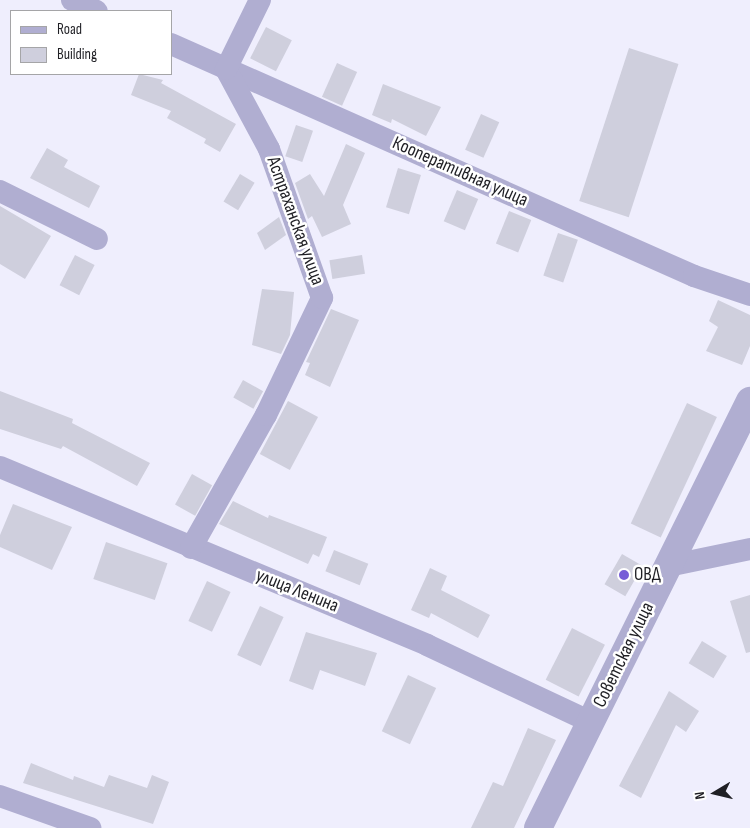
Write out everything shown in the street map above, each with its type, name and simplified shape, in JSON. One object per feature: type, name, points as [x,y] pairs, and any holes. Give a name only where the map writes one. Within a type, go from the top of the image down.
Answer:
[{"type":"street","points":[[72,0],[95,10]]},
{"type":"street","points":[[226,69],[260,0]]},
{"type":"street","name":"Кооперативная улица","points":[[172,44],[694,276],[750,295]]},
{"type":"street","name":"Астраханская улица","points":[[191,548],[266,415],[322,298],[269,149],[226,69]]},
{"type":"street","points":[[0,190],[97,239]]},
{"type":"street","name":"Советская улица","points":[[538,828],[750,401]]},
{"type":"street","name":"улица Ленина","points":[[0,467],[427,645],[591,722]]},
{"type":"street","points":[[668,566],[750,549]]},
{"type":"street","points":[[0,796],[90,828]]},
{"type":"building","points":[[266,27],[292,40],[276,71],[250,58]]},
{"type":"building","points":[[629,48],[678,64],[629,217],[579,201]]},
{"type":"building","points":[[337,63],[357,72],[342,106],[322,97]]},
{"type":"building","points":[[139,75],[163,80],[161,83],[236,124],[220,152],[204,143],[206,139],[167,118],[171,111],[131,95]]},
{"type":"building","points":[[383,84],[441,107],[426,136],[392,119],[391,123],[372,115]]},
{"type":"building","points":[[481,114],[499,122],[483,158],[465,150]]},
{"type":"building","points":[[296,125],[313,131],[302,162],[285,156]]},
{"type":"building","points":[[346,144],[365,153],[343,205],[351,224],[322,237],[312,216],[308,219],[295,183],[310,174],[324,196]]},
{"type":"building","points":[[47,148],[68,160],[64,167],[100,186],[89,208],[30,178]]},
{"type":"building","points":[[398,168],[421,175],[409,214],[386,207]]},
{"type":"building","points":[[240,174],[255,183],[238,210],[224,201]]},
{"type":"building","points":[[457,190],[478,199],[465,230],[444,221]]},
{"type":"building","points":[[0,206],[51,236],[25,279],[0,264]]},
{"type":"building","points":[[509,211],[531,220],[518,252],[496,243]]},
{"type":"building","points":[[279,217],[286,235],[265,250],[257,233]]},
{"type":"building","points":[[558,233],[578,240],[563,282],[543,276]]},
{"type":"building","points":[[75,255],[95,265],[79,295],[60,285]]},
{"type":"building","points":[[362,255],[365,274],[332,279],[329,260]]},
{"type":"building","points":[[262,289],[294,292],[290,335],[281,354],[252,345]]},
{"type":"building","points":[[718,300],[750,315],[750,346],[742,365],[706,351],[718,327],[709,321]]},
{"type":"building","points":[[331,309],[359,320],[330,387],[305,375],[310,363],[306,362]]},
{"type":"building","points":[[243,380],[263,391],[253,409],[233,397]]},
{"type":"building","points":[[0,391],[73,419],[72,423],[150,463],[137,486],[63,446],[61,449],[0,429]]},
{"type":"building","points":[[288,401],[318,417],[290,470],[260,454]]},
{"type":"building","points":[[687,403],[717,417],[661,537],[631,524]]},
{"type":"building","points":[[192,474],[212,485],[195,516],[175,505]]},
{"type":"building","points":[[233,501],[268,518],[269,515],[327,537],[319,557],[313,554],[308,564],[219,524]]},
{"type":"building","points":[[13,504],[72,527],[52,570],[0,547],[0,535]]},
{"type":"building","points":[[106,542],[167,563],[155,600],[93,579]]},
{"type":"building","points":[[334,550],[368,564],[360,585],[325,571]]},
{"type":"building","name":"ОВД","points":[[622,554],[643,566],[625,596],[604,584]]},
{"type":"building","points":[[430,568],[447,576],[441,590],[490,615],[478,638],[431,613],[429,618],[411,610]]},
{"type":"building","points":[[207,581],[231,592],[212,632],[188,621]]},
{"type":"building","points":[[750,595],[750,652],[746,653],[730,601]]},
{"type":"building","points":[[260,606],[284,617],[261,666],[237,655]]},
{"type":"building","points":[[572,628],[605,645],[579,696],[546,680]]},
{"type":"building","points":[[306,632],[377,653],[365,686],[320,670],[313,690],[289,681]]},
{"type":"building","points":[[702,641],[727,656],[713,678],[689,663]]},
{"type":"building","points":[[408,675],[436,688],[410,744],[382,731]]},
{"type":"building","points":[[669,691],[699,711],[686,732],[676,725],[641,798],[619,786]]},
{"type":"building","points":[[528,728],[556,740],[514,828],[471,828],[493,782],[503,786]]},
{"type":"building","points":[[31,763],[73,780],[74,776],[104,787],[109,775],[147,788],[152,775],[169,782],[153,824],[23,783]]},
{"type":"place","name":"ОВД","points":[[624,575]]}]
